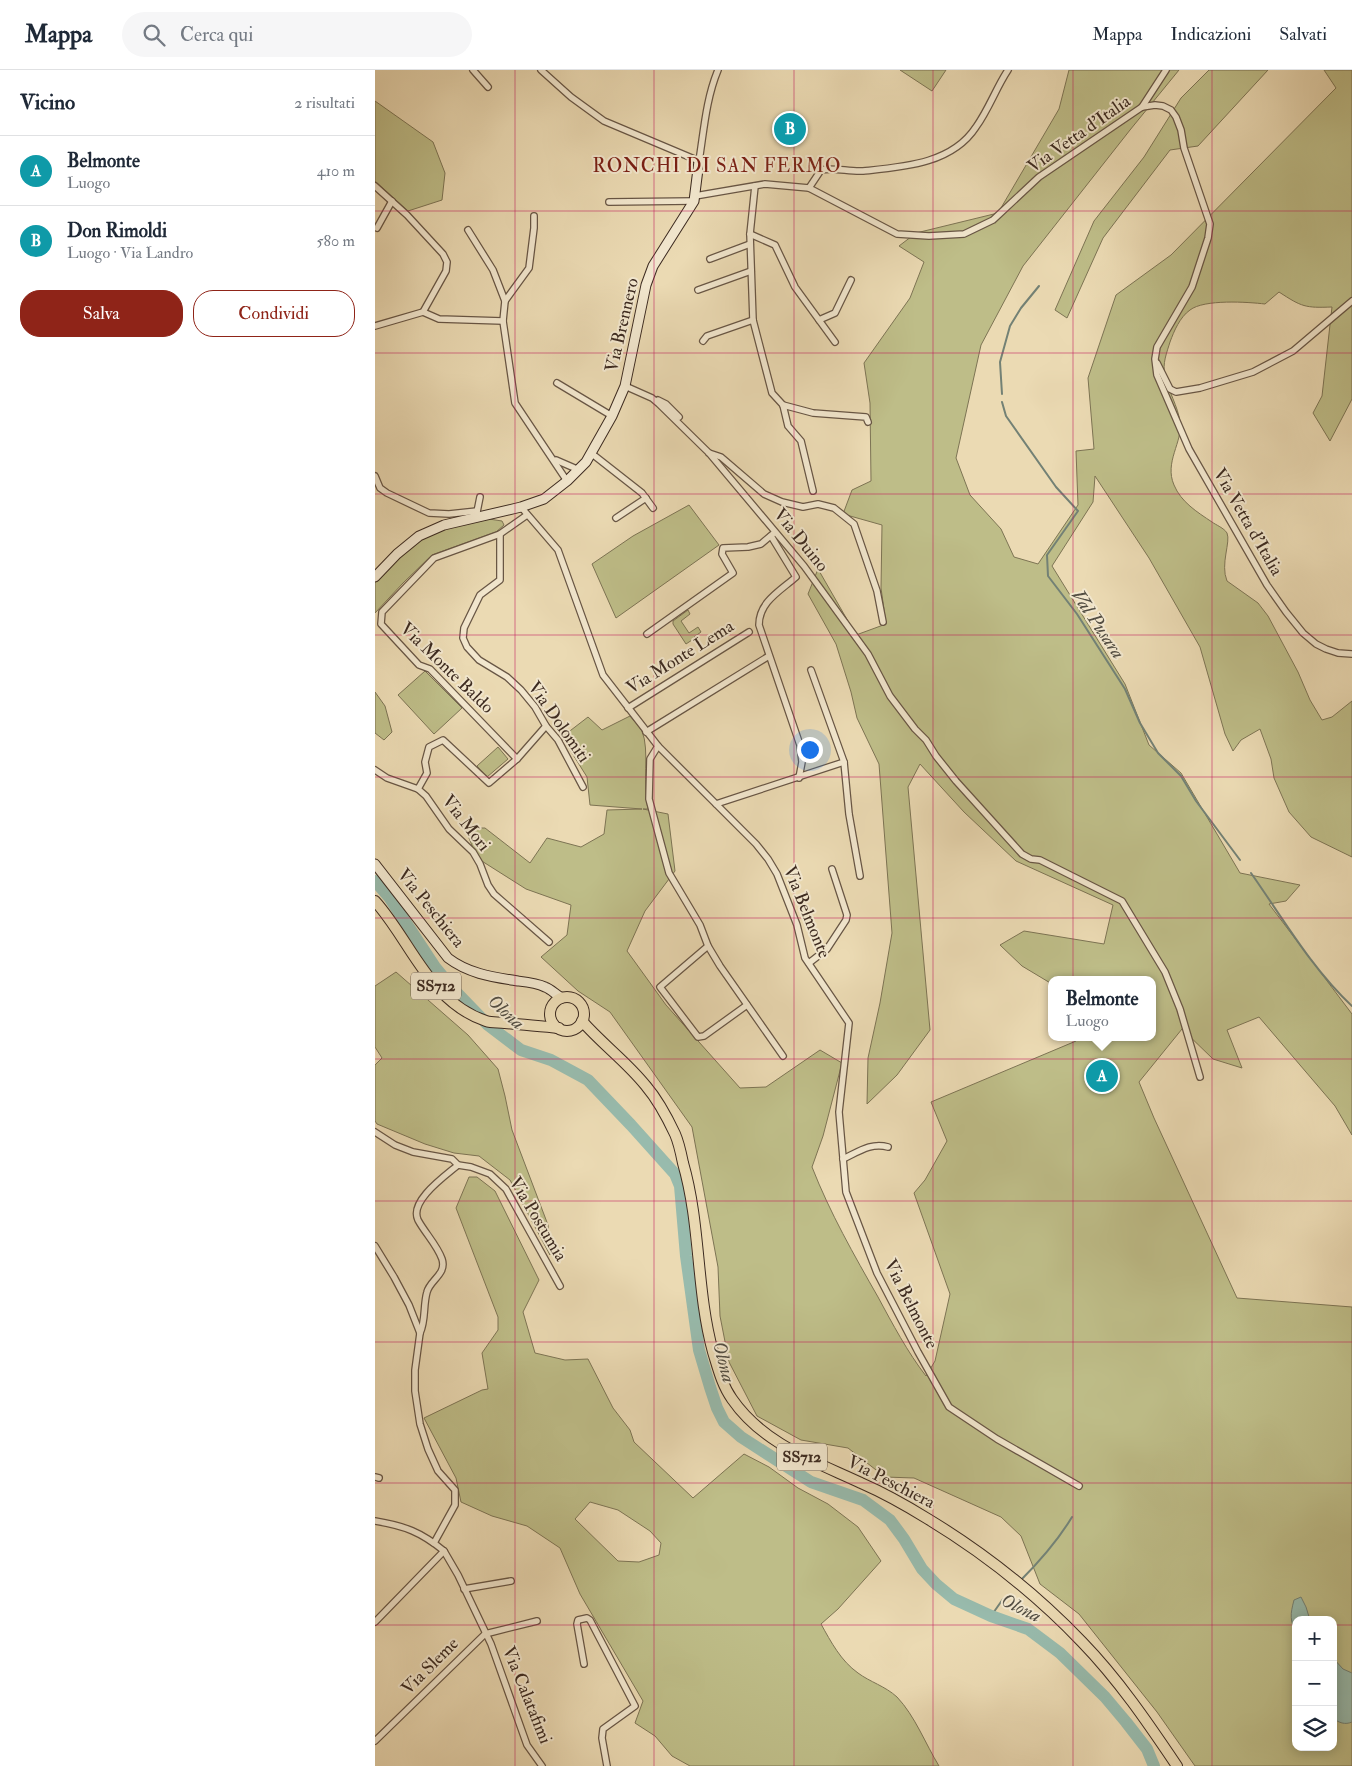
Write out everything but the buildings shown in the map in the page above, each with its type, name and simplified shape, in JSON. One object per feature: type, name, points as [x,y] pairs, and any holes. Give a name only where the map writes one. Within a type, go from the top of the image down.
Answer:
[{"type":"main road","name":"SS712","points":[[375,901],[389,917],[412,956],[431,981],[460,1008],[486,1021],[530,1026]]},
{"type":"main road","name":"Via Peschiera","points":[[559,1000],[571,998],[580,1003],[584,1012],[582,1021],[647,1086],[675,1135],[692,1198],[707,1332],[720,1376],[731,1398],[751,1422],[794,1453],[864,1484],[921,1515],[977,1551],[1011,1576],[1083,1643],[1122,1689],[1177,1766]]},
{"type":"main road","points":[[530,1026],[551,1011],[559,1000]]},
{"type":"main road","points":[[551,1011],[552,1021],[559,1028]]},
{"type":"main road","points":[[573,1029],[582,1021]]},
{"type":"main road","name":"Via Peschiera","points":[[530,1026],[559,1028],[563,1030],[573,1029],[594,1035]]},
{"type":"street","points":[[473,70],[488,87]]},
{"type":"street","points":[[541,70],[571,97],[604,121],[699,161],[706,112],[718,70]]},
{"type":"street","points":[[1142,107],[1166,70]]},
{"type":"street","points":[[809,188],[821,170],[854,172],[898,168],[928,161],[955,149],[975,129],[989,106],[1005,71]]},
{"type":"street","name":"Via Vetta d'Italia","points":[[609,202],[694,198],[765,184],[809,188],[897,234],[929,236],[964,234],[993,220],[1039,177],[1142,107],[1163,106],[1171,110],[1181,130],[1184,148],[1210,224],[1208,238],[1192,287],[1157,347],[1155,359],[1157,375],[1189,449],[1267,585],[1303,633],[1326,650],[1352,654]]},
{"type":"street","name":"Via Brennero","points":[[375,576],[419,536],[477,514],[524,511],[544,499],[579,470],[612,416],[625,386],[646,285],[653,266],[694,198],[699,161]]},
{"type":"street","points":[[375,186],[443,254],[447,262],[446,270],[423,312]]},
{"type":"street","points":[[755,186],[750,234],[753,320],[772,393],[783,405],[788,426],[801,441],[813,492]]},
{"type":"street","points":[[377,228],[392,201]]},
{"type":"street","points":[[505,300],[529,268],[534,216]]},
{"type":"street","points":[[467,230],[493,270],[505,300],[503,321],[513,399],[567,481]]},
{"type":"street","points":[[750,234],[775,245],[795,287],[835,342]]},
{"type":"street","points":[[710,259],[750,244]]},
{"type":"street","points":[[698,290],[751,271]]},
{"type":"street","points":[[819,320],[835,313],[851,280]]},
{"type":"street","points":[[1155,359],[1170,389],[1176,392],[1200,388],[1253,372],[1293,351],[1352,301]]},
{"type":"street","points":[[375,326],[423,312],[439,319],[503,321]]},
{"type":"street","points":[[703,340],[707,336],[753,320]]},
{"type":"street","points":[[557,383],[612,416]]},
{"type":"street","name":"Via Duino","points":[[625,386],[652,398],[709,453],[773,534],[804,566],[868,654],[890,696],[915,729],[927,740],[936,756],[1022,854],[1031,859],[1040,860],[1122,901],[1165,972],[1181,1009],[1200,1077]]},
{"type":"street","points":[[652,398],[666,404],[679,417]]},
{"type":"street","points":[[783,405],[813,413],[866,418],[868,422]]},
{"type":"street","points":[[696,440],[704,442]]},
{"type":"street","points":[[591,453],[642,493],[653,508]]},
{"type":"street","points":[[709,453],[721,457],[764,494],[782,502],[803,507],[818,504],[835,508],[853,524],[877,591],[883,622]]},
{"type":"street","points":[[552,458],[579,470]]},
{"type":"street","points":[[375,476],[378,487],[429,513],[477,514],[481,497]]},
{"type":"street","points":[[617,518],[646,498]]},
{"type":"street","points":[[499,534],[524,511]]},
{"type":"street","name":"Via Belmonte","points":[[524,511],[558,550],[603,675],[658,746],[756,844],[768,859],[777,874],[797,926],[805,958],[849,1022],[839,1112],[846,1192],[877,1273],[949,1407],[997,1439],[1079,1486]]},
{"type":"street","name":"Via Dolomiti","points":[[499,534],[500,580],[480,595],[464,628],[463,638],[467,647],[479,660],[507,677],[535,707],[546,726],[558,740],[583,787]]},
{"type":"street","name":"Via Monte Baldo","points":[[499,534],[434,558],[382,612],[381,624],[419,665],[431,669],[517,759]]},
{"type":"street","points":[[647,634],[733,573],[722,554],[723,548],[748,547],[761,544],[773,534],[797,577],[763,606],[759,625],[800,746],[803,762],[799,778]]},
{"type":"street","name":"Via Monte Lema","points":[[628,708],[749,632]]},
{"type":"street","points":[[646,732],[769,656]]},
{"type":"street","points":[[811,670],[844,762],[849,814],[860,876]]},
{"type":"street","name":"Via Mori","points":[[418,789],[427,774],[425,762],[429,747],[443,740],[489,783],[517,759],[546,726]]},
{"type":"street","points":[[658,746],[650,759],[649,798],[669,872],[700,926],[708,946],[783,1056]]},
{"type":"street","points":[[716,804],[844,762]]},
{"type":"street","name":"Via Mori","points":[[375,770],[387,778],[418,789],[426,796],[449,830],[473,852],[494,894],[549,942]]},
{"type":"street","name":"Via Peschiera","points":[[375,864],[448,958],[455,964],[478,974],[530,982],[547,987],[559,1000]]},
{"type":"street","points":[[809,963],[827,949],[846,920],[847,915],[832,869]]},
{"type":"street","points":[[708,946],[660,987],[698,1037],[704,1036],[747,1005]]},
{"type":"street","name":"Via Postumia","points":[[375,1132],[395,1145],[413,1152],[452,1159],[458,1165],[471,1166],[490,1174],[506,1189],[560,1286]]},
{"type":"street","points":[[843,1159],[879,1144],[888,1147]]},
{"type":"street","points":[[434,1543],[455,1505],[455,1490],[438,1471],[428,1449],[420,1424],[415,1391],[419,1333],[423,1326],[427,1292],[443,1269],[442,1260],[417,1219],[416,1211],[417,1204],[427,1193],[458,1165]]},
{"type":"street","points":[[375,1246],[409,1305],[419,1333]]},
{"type":"street","name":"Via Calatafimi","points":[[375,1520],[415,1531],[444,1552],[465,1589],[491,1644],[527,1745],[542,1766]]},
{"type":"street","points":[[375,1622],[444,1552]]},
{"type":"street","points":[[465,1589],[511,1581]]},
{"type":"street","points":[[584,1664],[577,1624],[578,1620],[587,1618],[592,1624],[635,1706],[603,1729],[602,1738],[607,1766]]},
{"type":"street","name":"Via Calatafimi","points":[[485,1634],[537,1621]]},
{"type":"street","name":"Via Sleme","points":[[375,1741],[485,1634]]},
{"type":"shaded area","points":[[900,70],[946,70],[932,91]]},
{"type":"shaded area","points":[[1069,70],[1179,70],[1023,266],[981,345],[956,458],[970,495],[1001,529],[1014,557],[1038,564],[1078,505],[1076,451],[1094,449],[1088,378],[1116,295],[1171,255],[1336,88],[1324,70],[1352,70],[1352,399],[1330,441],[1313,413],[1322,396],[1332,307],[1304,305],[1293,301],[1279,292],[1265,304],[1226,302],[1205,304],[1197,307],[1183,316],[1173,333],[1165,358],[1164,371],[1180,422],[1179,437],[1171,468],[1174,485],[1181,497],[1190,506],[1227,533],[1225,574],[1227,581],[1258,603],[1268,616],[1322,720],[1332,717],[1352,701],[1352,857],[1311,837],[1289,812],[1274,778],[1271,759],[1260,729],[1241,740],[1233,751],[1225,734],[1200,647],[1149,558],[1095,476],[1093,502],[1052,566],[1125,684],[1149,745],[1181,773],[1240,873],[1300,885],[1286,901],[1269,904],[1352,1014],[1352,1135],[1335,1106],[1259,1017],[1227,1030],[1242,1068],[1213,1059],[1182,1029],[1139,1082],[1237,1298],[1352,1307],[1352,1766],[1195,1766],[1157,1712],[1079,1614],[1040,1584],[1021,1536],[1001,1517],[914,1478],[885,1477],[848,1448],[801,1440],[757,1416],[729,1362],[720,1316],[718,1267],[692,1127],[610,1012],[578,991],[541,957],[567,935],[571,905],[526,889],[477,858],[465,828],[485,828],[530,863],[547,838],[581,847],[604,834],[607,810],[642,809],[590,805],[587,777],[562,737],[588,717],[602,730],[630,716],[642,731],[644,739],[648,809],[643,809],[668,814],[675,871],[645,911],[627,951],[666,1005],[740,1088],[766,1087],[820,1050],[842,1063],[823,1136],[812,1167],[851,1250],[901,1338],[926,1376],[935,1361],[950,1294],[914,1193],[925,1180],[947,1141],[931,1102],[1076,1041],[1156,1041],[1156,976],[1048,976],[1048,982],[1022,966],[1000,945],[1024,931],[1104,944],[1113,905],[1016,861],[964,812],[920,764],[908,787],[930,1030],[897,1075],[867,1104],[868,1058],[892,933],[879,764],[857,718],[836,644],[808,594],[818,569],[856,635],[886,624],[881,588],[882,525],[843,514],[852,490],[871,481],[870,403],[864,363],[910,298],[924,262],[899,246],[916,233],[998,213],[1059,109]]},
{"type":"shaded area","points":[[1209,70],[1268,70],[1198,146],[1170,150],[1103,238],[1067,318],[1055,310],[1094,221],[1144,157],[1181,98]]},
{"type":"shaded area","points":[[375,101],[433,142],[445,173],[442,200],[408,211],[375,181]]},
{"type":"shaded area","points":[[689,505],[719,545],[616,618],[592,564],[633,536]]},
{"type":"shaded area","points":[[489,519],[502,521],[504,525],[496,532],[432,555],[375,613],[375,580],[391,564],[417,543],[436,532]]},
{"type":"shaded area","points":[[688,610],[690,614],[681,621],[689,633],[698,627],[701,632],[686,644],[673,621]]},
{"type":"shaded area","points":[[425,671],[462,708],[434,734],[398,695]]},
{"type":"shaded area","points":[[375,692],[385,706],[392,732],[384,740],[375,733]]},
{"type":"shaded area","points":[[498,747],[508,759],[487,777],[477,766]]},
{"type":"shaded area","points":[[396,972],[468,1035],[498,1069],[512,1130],[548,1225],[550,1255],[510,1180],[479,1156],[454,1153],[425,1144],[377,1124],[375,1121],[375,1065],[382,1058],[375,1047],[375,986]]},
{"type":"shaded area","points":[[469,1177],[477,1177],[495,1191],[539,1280],[523,1312],[535,1353],[565,1360],[588,1359],[613,1408],[630,1430],[634,1442],[693,1498],[744,1454],[769,1467],[798,1488],[828,1504],[858,1527],[881,1561],[838,1609],[821,1624],[846,1663],[863,1676],[892,1693],[903,1704],[915,1721],[939,1766],[690,1766],[672,1756],[655,1736],[635,1723],[643,1701],[580,1594],[560,1548],[527,1526],[492,1516],[461,1502],[456,1478],[424,1418],[482,1390],[488,1389],[482,1353],[498,1330],[498,1317],[456,1208]],"holes":[[[590,1502],[618,1510],[650,1531],[661,1543],[659,1555],[639,1562],[618,1561],[575,1519]]]},
{"type":"shaded area","points":[[1301,1597],[1309,1616],[1292,1616],[1292,1621],[1291,1617],[1294,1600]]},
{"type":"shaded area","points":[[1337,1662],[1343,1669],[1352,1673],[1352,1722],[1342,1723],[1338,1721]]},
{"type":"waterway","name":"Val Pusara","points":[[1002,394],[1000,362],[1010,326],[1021,308],[1039,286]]},
{"type":"waterway","name":"Val Pusara","points":[[1002,402],[1006,416],[1056,487],[1078,511],[1047,555],[1048,576],[1077,614],[1125,689],[1140,723],[1158,753],[1181,776],[1196,801],[1240,860]]},
{"type":"waterway","name":"Val Pusara","points":[[1251,873],[1311,959],[1352,1006]]},
{"type":"waterway","name":"Olona","points":[[375,881],[389,897],[435,967],[488,1025],[521,1050],[551,1060],[588,1080],[675,1174],[680,1186],[686,1256],[699,1350],[717,1408],[724,1422],[741,1437],[811,1482],[863,1500],[890,1520],[922,1569],[954,1599],[991,1616],[1028,1629],[1060,1653],[1105,1697],[1126,1722],[1147,1749],[1154,1766]]},
{"type":"waterway","points":[[1020,1581],[1048,1551],[1072,1517]]},
{"type":"waterway","points":[[991,1616],[1003,1599]]},
{"type":"place","name":"Don Rimoldi","points":[[790,129]]},
{"type":"place","name":"Belmonte","points":[[1102,1076]]},
{"type":"district","name":"RONCHI DI SAN FERMO","points":[[717,166]]}]
